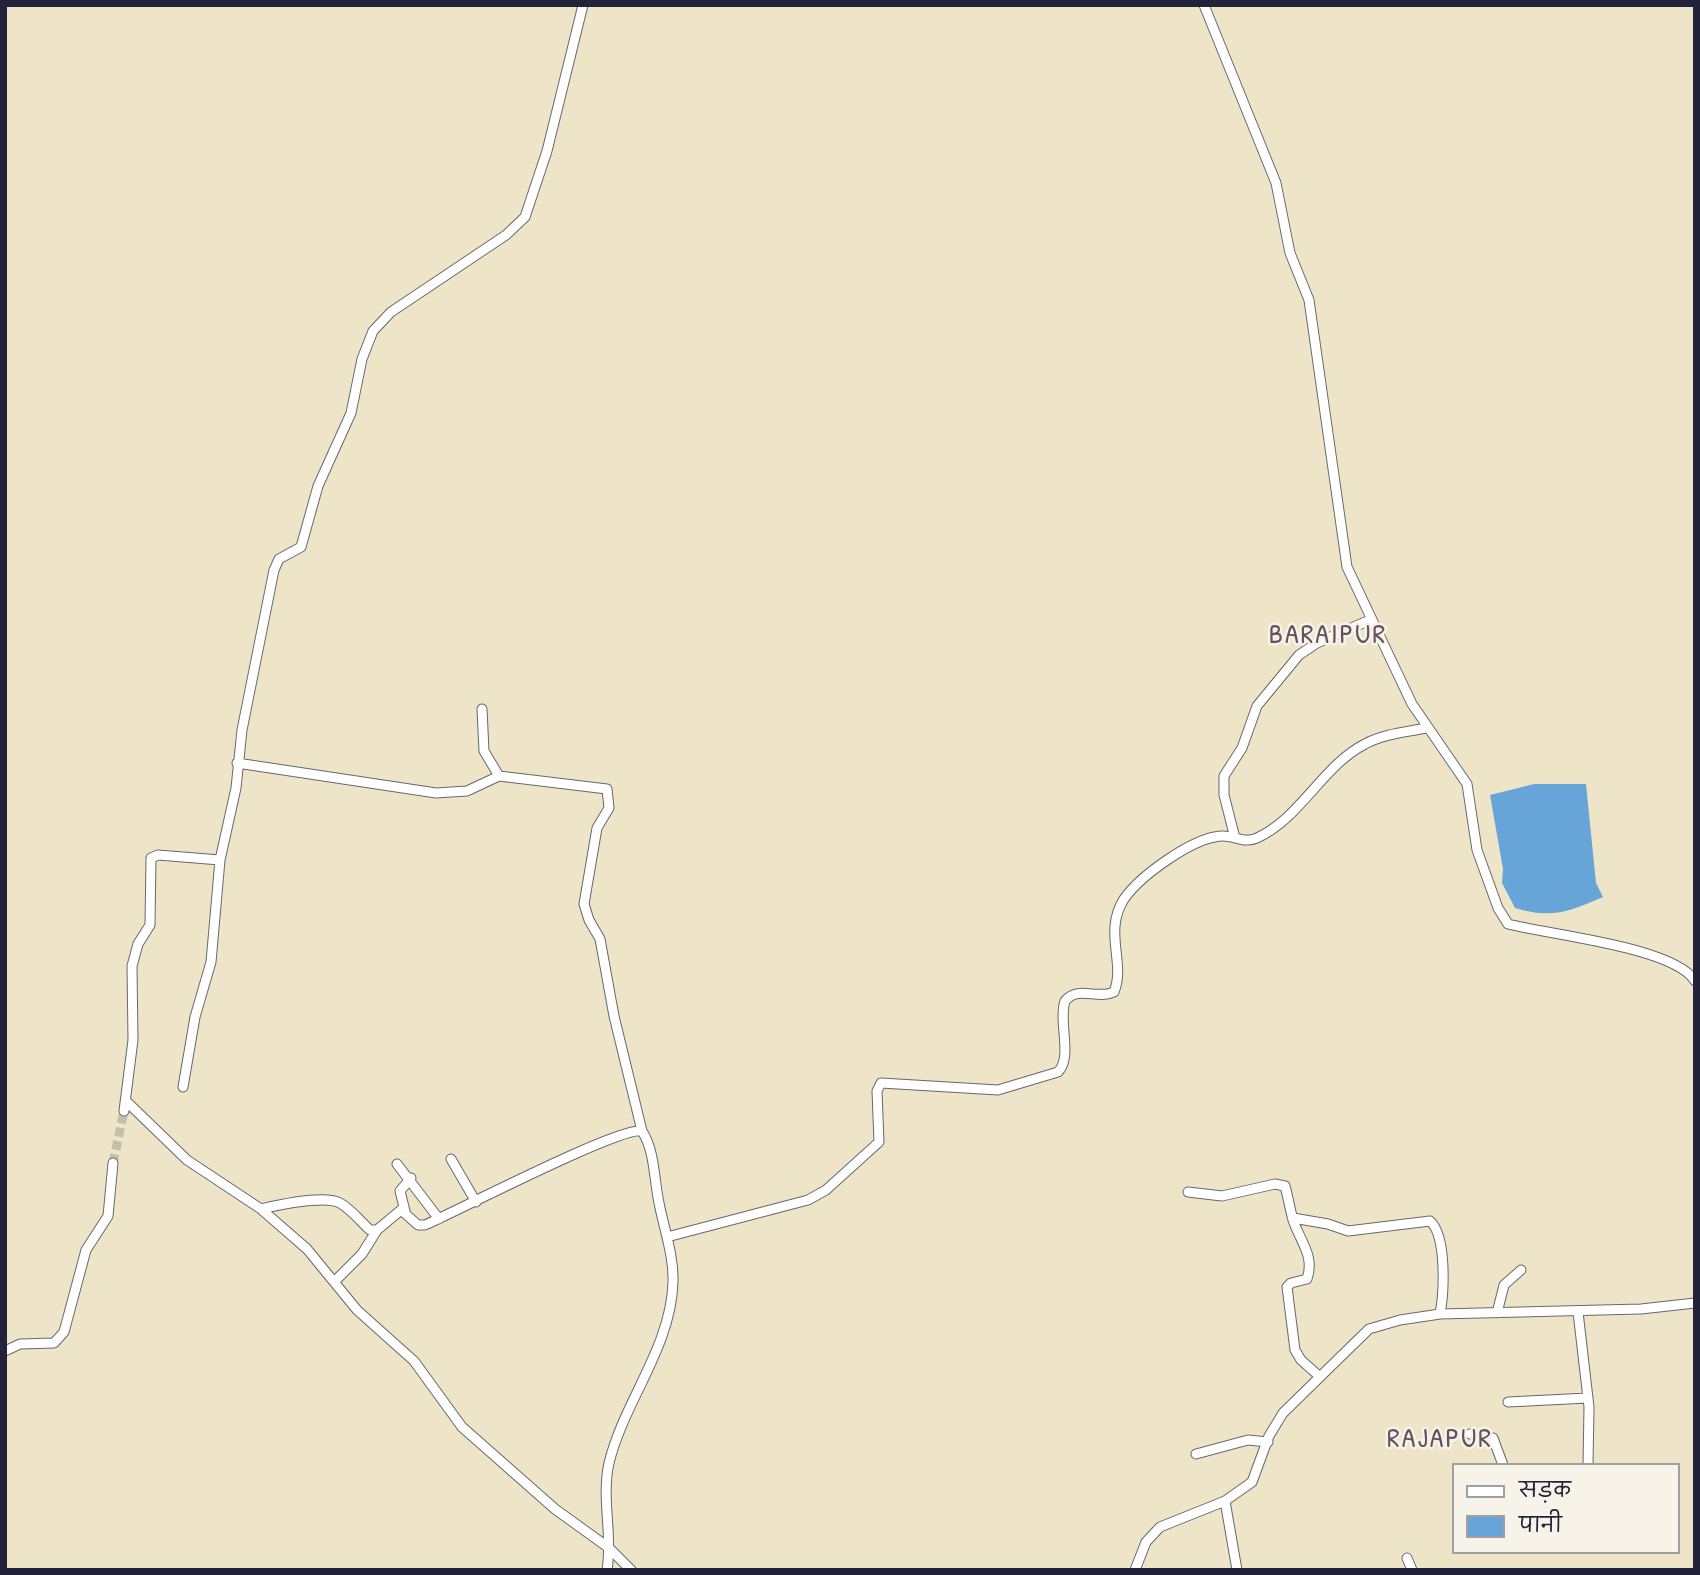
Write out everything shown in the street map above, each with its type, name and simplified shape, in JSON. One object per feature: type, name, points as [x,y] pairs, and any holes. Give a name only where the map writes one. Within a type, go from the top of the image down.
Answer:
[{"type":"street","points":[[183,1087],[195,1017],[209,970],[220,860],[236,788],[237,763],[276,563],[301,547],[318,486],[351,413],[366,344],[373,331],[391,312],[506,235],[525,217],[547,151],[583,5]]},
{"type":"street","points":[[1204,5],[1276,183],[1288,246],[1309,300],[1344,558],[1370,620],[1426,727],[1471,792],[1477,850],[1497,908],[1508,924],[1656,955],[1684,968],[1695,981]]},
{"type":"street","points":[[1235,838],[1224,796],[1224,776],[1242,748],[1257,706],[1298,655],[1317,643],[1370,620]]},
{"type":"street","points":[[482,709],[484,751],[499,776]]},
{"type":"street","points":[[667,1237],[818,1196],[879,1142],[877,1091],[881,1083],[998,1090],[1058,1072],[1063,1064],[1062,1022],[1065,1001],[1076,993],[1110,995],[1116,988],[1114,929],[1118,909],[1145,876],[1186,849],[1218,836],[1252,840],[1279,825],[1323,776],[1360,746],[1375,739],[1426,727]]},
{"type":"street","points":[[237,763],[436,793],[467,791],[499,776],[600,786],[610,794],[607,814],[597,828],[590,856],[584,904],[600,939],[614,1016],[645,1134],[674,1279],[669,1313],[656,1353],[633,1398],[610,1462],[605,1486],[609,1548],[607,1570]]},
{"type":"street","points":[[220,860],[158,855],[151,858],[150,925],[138,944],[132,966],[134,1025],[125,1106],[187,1160],[261,1209],[307,1249],[370,1323],[414,1361],[462,1427],[555,1509],[609,1548],[631,1570]]},
{"type":"street","points":[[411,1178],[400,1191],[405,1211],[422,1226],[633,1130],[645,1134]]},
{"type":"street","points":[[451,1160],[476,1202]]},
{"type":"street","points":[[5,1350],[20,1344],[54,1343],[64,1332],[86,1250],[108,1216],[113,1163]]},
{"type":"street","points":[[397,1164],[411,1178],[439,1219]]},
{"type":"street","points":[[1188,1192],[1233,1195],[1280,1183],[1284,1186],[1293,1218],[1308,1252],[1307,1279],[1287,1287],[1293,1340],[1297,1356],[1320,1376]]},
{"type":"street","points":[[261,1209],[290,1203],[334,1200],[370,1230],[377,1230]]},
{"type":"street","points":[[334,1282],[369,1245],[377,1230],[397,1212],[405,1211]]},
{"type":"street","points":[[1293,1218],[1349,1231],[1419,1221],[1434,1224],[1444,1285],[1440,1314]]},
{"type":"street","points":[[1497,1313],[1504,1285],[1521,1270]]},
{"type":"street","points":[[1135,1570],[1146,1542],[1160,1527],[1225,1501],[1252,1482],[1283,1413],[1369,1329],[1400,1320],[1440,1314],[1654,1309],[1695,1303]]},
{"type":"street","points":[[1578,1312],[1588,1398],[1588,1463]]},
{"type":"street","points":[[1508,1402],[1588,1398]]},
{"type":"street","points":[[1470,1434],[1493,1438],[1502,1463]]},
{"type":"street","points":[[1196,1454],[1248,1440],[1268,1442]]},
{"type":"street","points":[[1225,1501],[1237,1570]]},
{"type":"street","points":[[1408,1558],[1412,1570]]},
{"type":"water","points":[[1534,784],[1586,784],[1596,883],[1603,897],[1560,912],[1539,913],[1515,908],[1502,883],[1503,869],[1490,795]]},
{"type":"tunnel","points":[[113,1163],[124,1111]]},
{"type":"district","name":"BARAIPUR","points":[[1328,636]]},
{"type":"district","name":"RAJAPUR","points":[[1440,1440]]}]
